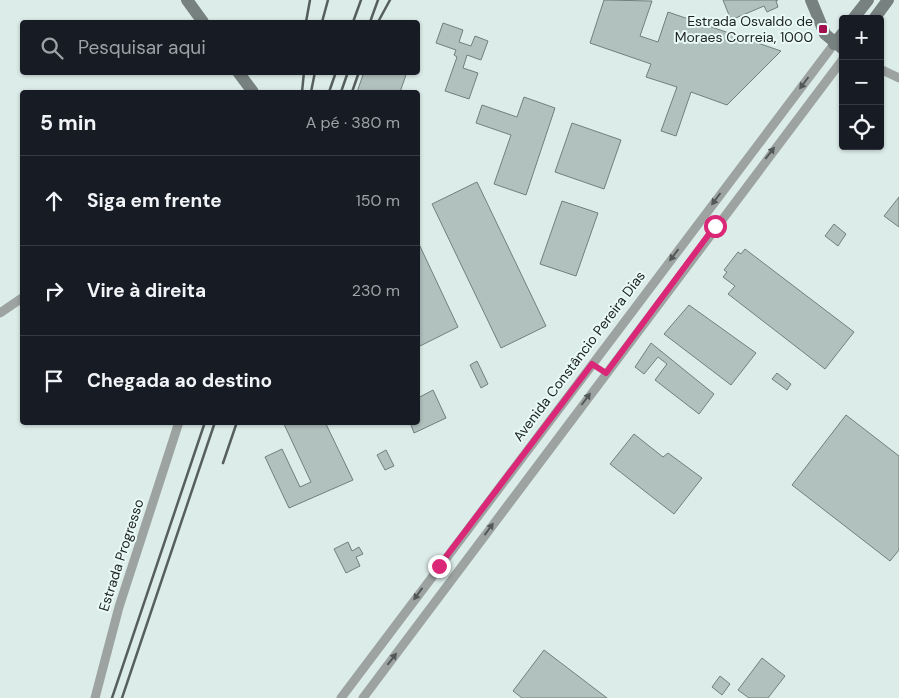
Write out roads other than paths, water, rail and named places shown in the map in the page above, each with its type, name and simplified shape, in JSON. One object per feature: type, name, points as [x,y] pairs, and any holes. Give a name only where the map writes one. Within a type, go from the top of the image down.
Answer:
[{"type":"street","points":[[188,0],[201,20]]},
{"type":"street","points":[[810,0],[825,34],[838,47]]},
{"type":"street","points":[[856,15],[868,0]]},
{"type":"street","points":[[877,15],[888,0]]},
{"type":"street","name":"Avenida Constâncio Pereira Dias","points":[[341,698],[728,183],[838,47]]},
{"type":"street","points":[[363,698],[741,192],[842,60]]},
{"type":"street","points":[[884,71],[899,78]]},
{"type":"street","points":[[240,75],[252,90]]},
{"type":"street","points":[[728,183],[741,192]]},
{"type":"street","points":[[0,313],[20,299]]},
{"type":"street","points":[[592,364],[606,373]]},
{"type":"street","name":"Estrada Progresso","points":[[95,698],[119,607],[178,425]]},
{"type":"railway","points":[[306,20],[310,0]]},
{"type":"railway","points":[[323,20],[328,0]]},
{"type":"railway","points":[[354,20],[361,0]]},
{"type":"railway","points":[[371,20],[378,0]]},
{"type":"railway","points":[[379,20],[390,0]]},
{"type":"railway","points":[[302,90],[304,75]]},
{"type":"railway","points":[[311,90],[314,75]]},
{"type":"railway","points":[[330,90],[335,75]]},
{"type":"railway","points":[[342,90],[347,75]]},
{"type":"railway","points":[[353,90],[358,75]]},
{"type":"railway","points":[[112,698],[204,425]]},
{"type":"railway","points":[[122,698],[214,425]]},
{"type":"railway","points":[[223,463],[236,425]]},
{"type":"place","name":"Estrada Osvaldo de Moraes Correia, 1000","points":[[823,29]]}]
